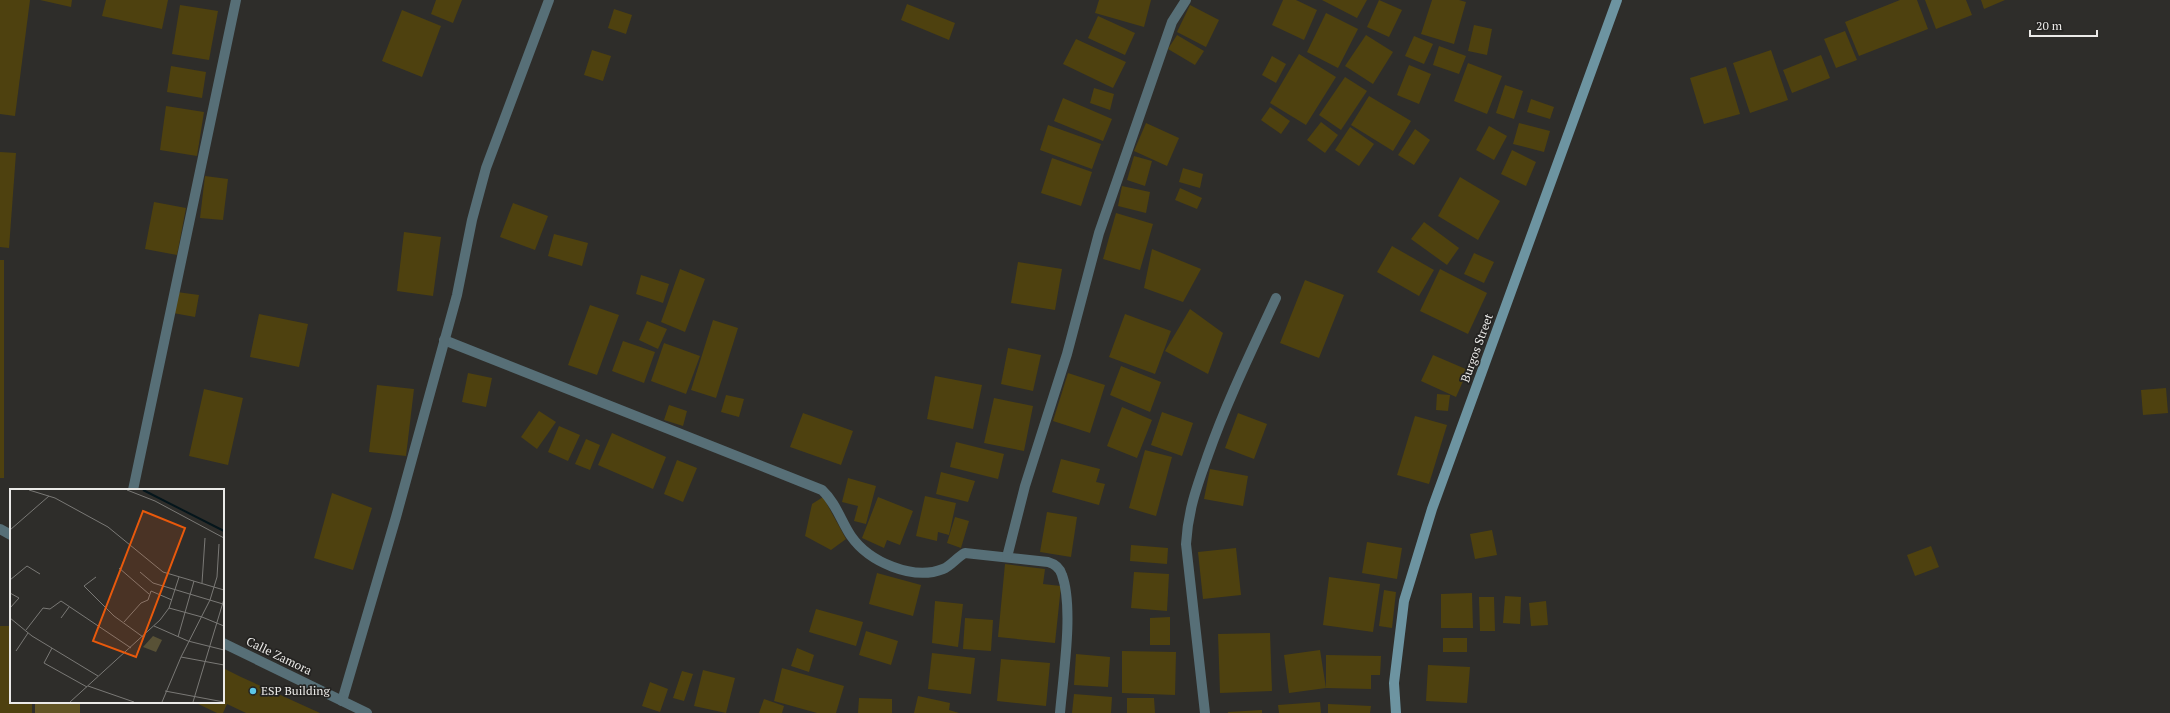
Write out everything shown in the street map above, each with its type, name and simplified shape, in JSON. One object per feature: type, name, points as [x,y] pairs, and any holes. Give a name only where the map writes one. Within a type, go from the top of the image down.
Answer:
[{"type":"main road","name":"Burgos Street","points":[[1396,713],[1394,682],[1406,594],[1432,509],[1617,0]]},
{"type":"street","points":[[133,489],[236,0]]},
{"type":"street","points":[[342,701],[398,510],[457,295],[472,220],[486,168],[549,0]]},
{"type":"street","points":[[1007,556],[1025,486],[1068,354],[1099,233],[1172,22],[1186,0]]},
{"type":"street","points":[[1205,713],[1186,544],[1188,517],[1194,491],[1222,414],[1276,298]]},
{"type":"street","points":[[444,340],[822,490],[829,497],[851,536],[862,548],[874,557],[909,572],[928,573],[945,569],[956,558],[965,553],[1007,556],[1055,564],[1062,574],[1066,587],[1067,612],[1060,713]]},
{"type":"street","points":[[0,529],[10,534]]},
{"type":"street","name":"Calle Zamora","points":[[224,643],[367,713]]},
{"type":"shaded area","points":[[35,703],[80,703],[80,713],[35,713]]},
{"type":"building","points":[[0,0],[30,0],[15,116],[0,114]]},
{"type":"building","points":[[40,0],[72,0],[71,7]]},
{"type":"building","points":[[106,0],[168,0],[162,29],[102,16]]},
{"type":"building","points":[[436,0],[462,0],[453,23],[431,14]]},
{"type":"building","points":[[1099,0],[1151,0],[1144,27],[1095,13]]},
{"type":"building","points":[[1283,0],[1296,0],[1317,10],[1304,40],[1272,25]]},
{"type":"building","points":[[1322,0],[1367,0],[1357,18]]},
{"type":"building","points":[[1379,0],[1402,10],[1389,37],[1367,27]]},
{"type":"building","points":[[1432,0],[1459,0],[1466,2],[1454,44],[1421,34]]},
{"type":"building","points":[[1900,0],[1917,0],[1928,29],[1859,56],[1845,22]]},
{"type":"building","points":[[1925,0],[1966,0],[1972,15],[1936,29]]},
{"type":"building","points":[[1981,0],[2005,0],[1984,9]]},
{"type":"building","points":[[907,4],[955,23],[949,40],[901,20]]},
{"type":"building","points":[[180,5],[218,11],[209,60],[172,54]]},
{"type":"building","points":[[1190,5],[1219,20],[1206,47],[1177,32]]},
{"type":"building","points":[[614,9],[632,15],[626,34],[608,28]]},
{"type":"building","points":[[402,10],[441,26],[422,77],[382,61]]},
{"type":"building","points":[[1326,13],[1358,29],[1338,68],[1307,52]]},
{"type":"building","points":[[1098,16],[1135,33],[1125,55],[1088,38]]},
{"type":"building","points":[[1474,25],[1492,29],[1487,55],[1468,51]]},
{"type":"building","points":[[1845,31],[1857,60],[1836,68],[1824,39]]},
{"type":"building","points":[[1177,35],[1204,51],[1195,65],[1168,49]]},
{"type":"building","points":[[1366,35],[1393,52],[1373,84],[1345,66]]},
{"type":"building","points":[[1414,36],[1433,44],[1424,64],[1405,56]]},
{"type":"building","points":[[1076,39],[1126,62],[1113,88],[1063,64]]},
{"type":"building","points":[[1439,46],[1466,56],[1459,74],[1433,65]]},
{"type":"building","points":[[592,50],[611,56],[603,81],[584,75]]},
{"type":"building","points":[[1771,50],[1788,100],[1750,113],[1733,63]]},
{"type":"building","points":[[1299,54],[1336,77],[1306,125],[1270,103]]},
{"type":"building","points":[[1821,55],[1830,78],[1792,93],[1783,70]]},
{"type":"building","points":[[1272,56],[1286,64],[1276,83],[1262,75]]},
{"type":"building","points":[[1468,63],[1502,76],[1487,114],[1454,101]]},
{"type":"building","points":[[1409,65],[1431,74],[1419,104],[1397,95]]},
{"type":"building","points":[[171,66],[206,72],[202,98],[167,92]]},
{"type":"building","points":[[1726,67],[1740,114],[1704,124],[1690,78]]},
{"type":"building","points":[[1345,77],[1367,91],[1341,130],[1319,115]]},
{"type":"building","points":[[1505,85],[1523,91],[1514,119],[1496,113]]},
{"type":"building","points":[[1094,88],[1114,94],[1110,110],[1090,103]]},
{"type":"building","points":[[1369,96],[1411,121],[1393,151],[1351,125]]},
{"type":"building","points":[[1063,98],[1112,119],[1103,141],[1054,121]]},
{"type":"building","points":[[1531,99],[1554,107],[1550,119],[1527,112]]},
{"type":"building","points":[[166,106],[204,112],[197,156],[160,150]]},
{"type":"building","points":[[1270,107],[1290,121],[1281,134],[1261,120]]},
{"type":"building","points":[[1321,122],[1338,135],[1325,153],[1307,140]]},
{"type":"building","points":[[1146,123],[1179,138],[1167,166],[1134,151]]},
{"type":"building","points":[[1519,123],[1550,131],[1544,152],[1513,144]]},
{"type":"building","points":[[1048,125],[1101,144],[1092,169],[1040,150]]},
{"type":"building","points":[[1489,126],[1507,136],[1494,160],[1476,150]]},
{"type":"building","points":[[1350,127],[1374,144],[1359,166],[1335,150]]},
{"type":"building","points":[[1415,129],[1430,140],[1414,165],[1398,155]]},
{"type":"building","points":[[1512,150],[1536,162],[1526,186],[1501,174]]},
{"type":"building","points":[[0,152],[16,153],[9,248],[0,247]]},
{"type":"building","points":[[1134,156],[1152,161],[1145,186],[1127,180]]},
{"type":"building","points":[[1052,158],[1092,172],[1081,206],[1041,193]]},
{"type":"building","points":[[1183,168],[1203,174],[1200,188],[1179,182]]},
{"type":"building","points":[[205,176],[228,179],[223,220],[200,218]]},
{"type":"building","points":[[1460,177],[1500,201],[1478,240],[1438,216]]},
{"type":"building","points":[[1122,186],[1150,192],[1146,213],[1118,206]]},
{"type":"building","points":[[1180,188],[1202,198],[1197,209],[1175,200]]},
{"type":"building","points":[[154,202],[186,208],[177,255],[145,249]]},
{"type":"building","points":[[513,203],[548,216],[535,250],[500,237]]},
{"type":"building","points":[[1116,213],[1153,224],[1140,270],[1103,259]]},
{"type":"building","points":[[1424,222],[1459,248],[1447,265],[1411,239]]},
{"type":"building","points":[[404,232],[441,237],[433,296],[397,291]]},
{"type":"building","points":[[554,234],[588,243],[582,266],[548,256]]},
{"type":"building","points":[[1392,246],[1434,270],[1419,296],[1377,272]]},
{"type":"building","points":[[1152,249],[1201,269],[1183,302],[1144,288]]},
{"type":"building","points":[[1474,253],[1494,262],[1484,283],[1464,274]]},
{"type":"building","points":[[0,260],[4,260],[4,478],[0,478]]},
{"type":"building","points":[[1018,262],[1062,269],[1055,310],[1011,303]]},
{"type":"building","points":[[680,269],[705,279],[685,332],[661,322]]},
{"type":"building","points":[[1440,269],[1487,293],[1468,334],[1420,311]]},
{"type":"building","points":[[641,275],[669,284],[663,303],[636,294]]},
{"type":"building","points":[[1305,280],[1344,295],[1319,358],[1280,343]]},
{"type":"building","points":[[177,292],[199,295],[195,317],[173,313]]},
{"type":"building","points":[[590,305],[619,315],[597,375],[568,365]]},
{"type":"building","points":[[1190,309],[1223,333],[1208,374],[1165,351]]},
{"type":"building","points":[[259,314],[308,324],[299,367],[250,357]]},
{"type":"building","points":[[1125,314],[1171,331],[1155,374],[1109,357]]},
{"type":"building","points":[[713,320],[738,328],[716,398],[691,390]]},
{"type":"building","points":[[647,321],[667,329],[658,349],[639,340]]},
{"type":"building","points":[[623,341],[655,352],[644,383],[612,371]]},
{"type":"building","points":[[664,343],[700,356],[686,394],[651,381]]},
{"type":"building","points":[[1008,348],[1041,355],[1033,391],[1001,384]]},
{"type":"building","points":[[1433,355],[1468,370],[1456,397],[1421,381]]},
{"type":"building","points":[[1121,366],[1161,382],[1150,412],[1110,395]]},
{"type":"building","points":[[468,373],[492,378],[486,407],[462,402]]},
{"type":"building","points":[[1068,373],[1105,385],[1090,433],[1053,421]]},
{"type":"building","points":[[935,376],[982,385],[973,429],[927,419]]},
{"type":"building","points":[[377,385],[414,389],[406,456],[369,452]]},
{"type":"building","points":[[2166,388],[2168,413],[2143,415],[2141,390]]},
{"type":"building","points":[[204,389],[243,398],[228,465],[189,456]]},
{"type":"building","points":[[1437,394],[1450,395],[1448,411],[1436,410]]},
{"type":"building","points":[[726,395],[744,399],[739,417],[721,412]]},
{"type":"building","points":[[994,398],[1033,406],[1024,451],[984,443]]},
{"type":"building","points":[[669,405],[687,411],[683,426],[664,420]]},
{"type":"building","points":[[1122,407],[1152,420],[1137,458],[1107,446]]},
{"type":"building","points":[[539,411],[556,422],[537,449],[521,437]]},
{"type":"building","points":[[1162,412],[1193,423],[1182,456],[1151,445]]},
{"type":"building","points":[[803,413],[853,431],[841,465],[790,447]]},
{"type":"building","points":[[1238,413],[1267,424],[1254,459],[1225,448]]},
{"type":"building","points":[[1415,416],[1447,425],[1429,484],[1397,475]]},
{"type":"building","points":[[559,426],[580,435],[568,461],[548,452]]},
{"type":"building","points":[[612,433],[666,457],[653,489],[598,465]]},
{"type":"building","points":[[586,439],[600,445],[590,470],[575,464]]},
{"type":"building","points":[[956,442],[1004,454],[998,479],[950,467]]},
{"type":"building","points":[[1145,450],[1172,457],[1156,516],[1129,508]]},
{"type":"building","points":[[1061,459],[1100,469],[1096,482],[1105,484],[1099,505],[1052,492]]},
{"type":"building","points":[[677,460],[697,468],[683,502],[664,494]]},
{"type":"building","points":[[1210,469],[1248,476],[1243,506],[1204,499]]},
{"type":"building","points":[[941,472],[975,481],[968,502],[936,494]]},
{"type":"building","points":[[848,478],[876,486],[866,524],[854,521],[858,506],[842,502]]},
{"type":"building","points":[[332,493],[372,508],[353,570],[314,558]]},
{"type":"building","points":[[925,496],[956,503],[949,535],[938,532],[937,541],[916,536]]},
{"type":"building","points":[[823,497],[846,539],[831,550],[805,536],[812,504]]},
{"type":"building","points":[[878,497],[913,511],[900,545],[887,540],[884,548],[862,538]]},
{"type":"building","points":[[1047,512],[1077,517],[1071,557],[1040,552]]},
{"type":"building","points":[[955,517],[969,521],[961,548],[947,543]]},
{"type":"building","points":[[1492,530],[1497,555],[1475,559],[1470,534]]},
{"type":"building","points":[[1367,542],[1402,548],[1397,579],[1362,573]]},
{"type":"building","points":[[1131,545],[1168,548],[1167,564],[1130,561]]},
{"type":"building","points":[[1931,546],[1939,567],[1915,576],[1907,555]]},
{"type":"building","points":[[1236,548],[1241,595],[1203,599],[1198,552]]},
{"type":"building","points":[[1005,564],[1045,569],[1043,584],[1061,586],[1055,643],[998,637]]},
{"type":"building","points":[[1134,572],[1169,574],[1167,611],[1131,608]]},
{"type":"building","points":[[877,573],[921,585],[913,616],[869,604]]},
{"type":"building","points":[[1329,577],[1380,584],[1373,632],[1323,625]]},
{"type":"building","points":[[1384,590],[1396,592],[1392,628],[1379,626]]},
{"type":"building","points":[[1472,593],[1473,628],[1441,628],[1441,594]]},
{"type":"building","points":[[1505,596],[1521,597],[1520,624],[1503,623]]},
{"type":"building","points":[[1479,597],[1494,597],[1495,631],[1480,631]]},
{"type":"building","points":[[935,601],[963,604],[958,647],[932,643]]},
{"type":"building","points":[[1546,601],[1548,625],[1531,626],[1529,603]]},
{"type":"building","points":[[816,609],[863,622],[856,646],[809,632]]},
{"type":"building","points":[[1170,617],[1170,645],[1150,645],[1150,618]]},
{"type":"building","points":[[965,618],[993,620],[991,651],[963,649]]},
{"type":"building","points":[[0,626],[10,626],[10,703],[32,703],[32,713],[0,713]]},
{"type":"building","points":[[866,631],[898,641],[891,665],[859,655]]},
{"type":"building","points":[[1270,633],[1272,691],[1220,693],[1218,634]]},
{"type":"building","points":[[1443,638],[1467,638],[1467,652],[1443,652]]},
{"type":"building","points":[[797,648],[814,655],[809,672],[791,666]]},
{"type":"building","points":[[1320,650],[1326,688],[1289,693],[1284,655]]},
{"type":"building","points":[[1122,651],[1176,652],[1175,695],[1122,693]]},
{"type":"building","points":[[932,653],[975,658],[971,694],[928,689]]},
{"type":"building","points":[[1076,654],[1110,657],[1108,687],[1074,685]]},
{"type":"building","points":[[1326,655],[1381,656],[1380,675],[1371,675],[1371,689],[1326,688]]},
{"type":"building","points":[[1001,659],[1050,663],[1046,706],[997,701]]},
{"type":"building","points":[[1428,665],[1470,667],[1467,703],[1426,701]]},
{"type":"building","name":"ESP Building","points":[[224,668],[320,713],[246,713],[227,704],[223,713],[217,713],[196,703],[224,703]]},
{"type":"building","points":[[782,668],[844,686],[836,713],[817,713],[774,701]]},
{"type":"building","points":[[703,670],[735,678],[726,713],[694,706]]},
{"type":"building","points":[[682,671],[693,674],[684,701],[673,698]]},
{"type":"building","points":[[650,682],[668,689],[660,712],[642,706]]},
{"type":"building","points":[[1074,694],[1112,697],[1111,713],[1072,713]]},
{"type":"building","points":[[918,696],[950,703],[949,710],[959,713],[914,713]]},
{"type":"building","points":[[859,698],[892,699],[892,713],[858,713]]},
{"type":"building","points":[[1127,698],[1154,698],[1155,713],[1127,713]]},
{"type":"building","points":[[764,699],[784,706],[782,713],[759,713]]},
{"type":"building","points":[[1320,702],[1321,713],[1279,713],[1278,705]]},
{"type":"building","points":[[1328,704],[1371,706],[1370,713],[1328,713]]},
{"type":"building","points":[[1262,710],[1262,713],[1228,713],[1228,712]]},
{"type":"place","name":"ESP Building","points":[[253,691]]}]
